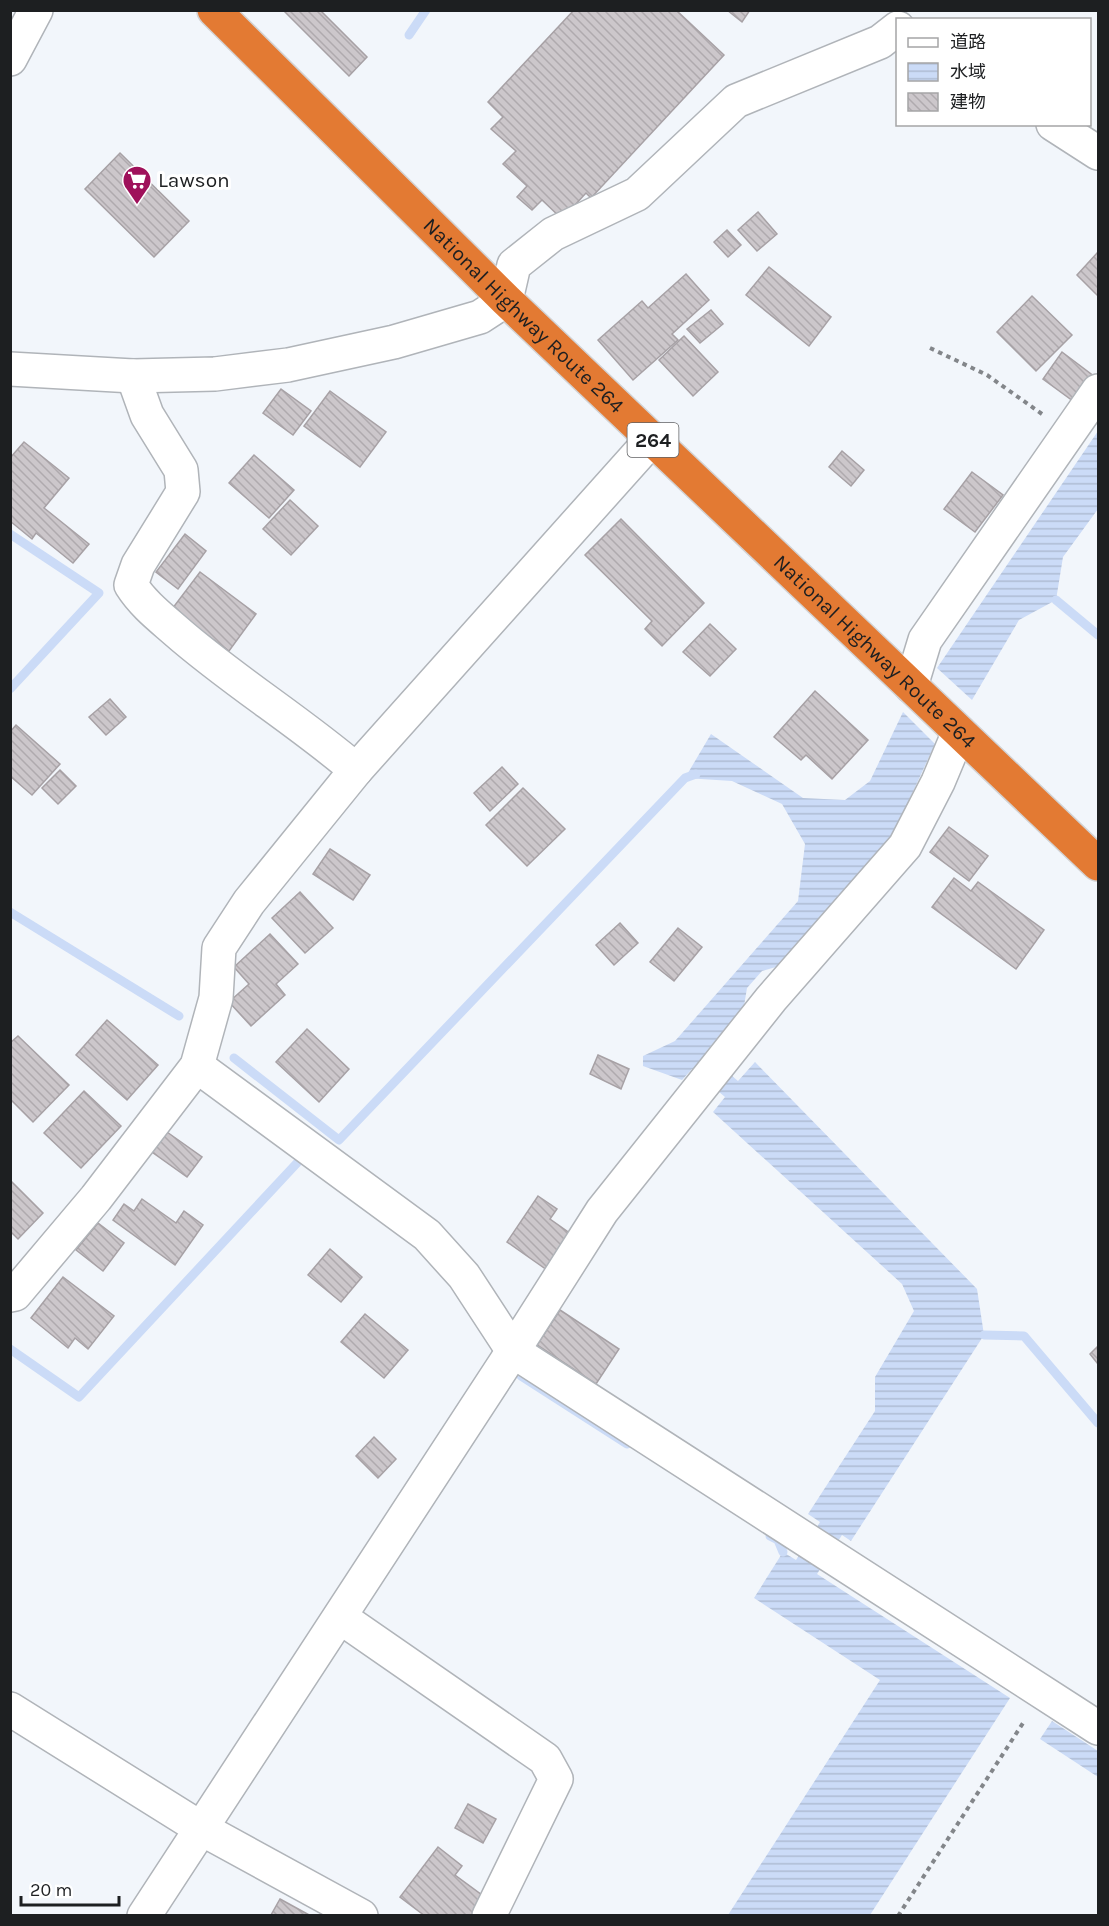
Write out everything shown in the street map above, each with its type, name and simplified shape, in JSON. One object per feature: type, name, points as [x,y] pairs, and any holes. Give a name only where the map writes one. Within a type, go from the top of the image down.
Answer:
[{"type":"highway","name":"National Highway Route 264","points":[[214,10],[506,300],[1098,864]]},
{"type":"street","points":[[10,59],[36,10]]},
{"type":"street","points":[[879,10],[896,25]]},
{"type":"street","points":[[10,369],[133,376],[215,374],[288,365],[394,342],[480,317],[506,300],[514,266],[553,234],[637,194],[736,101],[880,42],[896,27]]},
{"type":"street","points":[[1056,126],[1098,153]]},
{"type":"street","points":[[133,376],[147,415],[181,470],[183,492],[138,565],[131,585],[140,599],[197,649],[332,749],[356,770]]},
{"type":"street","points":[[911,686],[925,640],[1098,391]]},
{"type":"street","points":[[10,1295],[15,1294],[96,1198],[197,1066],[216,998],[219,948],[249,902],[356,770],[652,439]]},
{"type":"street","points":[[144,1916],[602,1211],[771,999],[905,846],[938,782],[959,732]]},
{"type":"street","points":[[197,1066],[427,1235],[464,1276],[513,1351],[1098,1728]]},
{"type":"street","points":[[340,1617],[545,1759],[556,1779],[489,1916]]},
{"type":"street","points":[[10,1709],[202,1828],[360,1916]]},
{"type":"path","points":[[930,348],[987,375],[1069,433]]},
{"type":"path","points":[[898,1916],[1043,1692]]},
{"type":"water","points":[[1098,431],[1098,509],[1063,557],[1056,600],[1019,620],[972,700],[937,668]]},
{"type":"water","points":[[903,712],[935,744],[893,835],[776,967],[762,971],[747,988],[744,1006],[705,1053],[738,1081],[755,1062],[977,1289],[984,1335],[851,1541],[842,1535],[817,1574],[1010,1698],[870,1915],[728,1915],[880,1680],[754,1598],[783,1552],[796,1560],[820,1522],[808,1514],[875,1411],[875,1377],[914,1311],[902,1284],[713,1112],[725,1097],[692,1069],[682,1080],[643,1066],[643,1056],[675,1041],[798,901],[805,844],[782,804],[732,781],[685,778],[711,734],[803,798],[845,800],[870,781]]},
{"type":"water","points":[[1052,1721],[1098,1751],[1098,1777],[1040,1739]]},
{"type":"building","points":[[320,10],[367,57],[349,76],[284,11]]},
{"type":"building","points":[[574,10],[676,10],[724,55],[591,198],[586,193],[562,219],[542,200],[532,210],[517,197],[527,186],[503,164],[516,151],[491,129],[503,117],[488,102]]},
{"type":"building","points":[[727,10],[750,10],[742,22]]},
{"type":"building","name":"Lawson","points":[[120,153],[189,221],[154,257],[85,189]]},
{"type":"building","points":[[758,212],[777,234],[757,251],[738,230]]},
{"type":"building","points":[[727,230],[741,245],[728,257],[714,242]]},
{"type":"building","points":[[1098,252],[1098,296],[1077,275]]},
{"type":"building","points":[[769,267],[831,317],[809,346],[746,295]]},
{"type":"building","points":[[686,274],[709,300],[672,334],[678,340],[633,380],[598,340],[642,301],[648,308]]},
{"type":"building","points":[[1032,296],[1072,335],[1036,371],[997,332]]},
{"type":"building","points":[[711,310],[723,324],[700,343],[687,329]]},
{"type":"building","points":[[684,336],[718,372],[693,396],[659,360]]},
{"type":"building","points":[[1062,352],[1095,377],[1077,404],[1043,379]]},
{"type":"building","points":[[281,389],[311,411],[293,435],[263,413]]},
{"type":"building","points":[[330,391],[386,432],[360,467],[304,426]]},
{"type":"building","points":[[24,442],[69,478],[44,508],[89,544],[73,563],[36,533],[32,539],[10,521],[10,458]]},
{"type":"building","points":[[842,451],[864,470],[851,486],[829,467]]},
{"type":"building","points":[[254,455],[294,490],[269,518],[229,483]]},
{"type":"building","points":[[972,472],[1003,495],[975,532],[944,509]]},
{"type":"building","points":[[290,500],[318,526],[291,555],[263,529]]},
{"type":"building","points":[[621,519],[704,603],[662,646],[645,629],[652,621],[585,555]]},
{"type":"building","points":[[185,534],[206,551],[178,589],[156,572]]},
{"type":"building","points":[[200,572],[256,614],[229,651],[172,609]]},
{"type":"building","points":[[710,624],[736,649],[710,676],[683,652]]},
{"type":"building","points":[[815,691],[868,740],[832,779],[806,755],[801,760],[774,737]]},
{"type":"building","points":[[110,699],[126,717],[106,735],[89,717]]},
{"type":"building","points":[[16,725],[60,764],[32,795],[10,776],[10,732]]},
{"type":"building","points":[[502,767],[518,784],[490,811],[474,793]]},
{"type":"building","points":[[60,770],[76,786],[58,804],[42,788]]},
{"type":"building","points":[[523,788],[565,829],[527,866],[486,825]]},
{"type":"building","points":[[949,827],[988,856],[969,881],[930,852]]},
{"type":"building","points":[[330,849],[370,875],[353,900],[313,874]]},
{"type":"building","points":[[954,878],[971,891],[978,882],[1044,930],[1016,969],[932,907]]},
{"type":"building","points":[[300,892],[333,928],[305,953],[272,918]]},
{"type":"building","points":[[620,923],[638,943],[614,965],[596,945]]},
{"type":"building","points":[[678,928],[702,947],[674,981],[650,962]]},
{"type":"building","points":[[270,934],[298,964],[276,984],[285,995],[251,1026],[229,1002],[249,984],[234,967]]},
{"type":"building","points":[[107,1020],[158,1065],[127,1100],[76,1055]]},
{"type":"building","points":[[307,1029],[349,1069],[319,1102],[276,1062]]},
{"type":"building","points":[[18,1036],[69,1085],[33,1122],[10,1099],[10,1043]]},
{"type":"building","points":[[598,1055],[629,1069],[621,1089],[590,1074]]},
{"type":"building","points":[[84,1091],[121,1126],[81,1168],[44,1133]]},
{"type":"building","points":[[167,1132],[202,1157],[187,1177],[152,1152]]},
{"type":"building","points":[[11,1181],[43,1213],[18,1239],[10,1231]]},
{"type":"building","points":[[538,1196],[557,1209],[550,1219],[571,1234],[547,1270],[507,1242]]},
{"type":"building","points":[[142,1199],[176,1223],[184,1211],[203,1225],[175,1265],[113,1220],[124,1204],[134,1211]]},
{"type":"building","points":[[98,1223],[124,1243],[103,1271],[76,1250]]},
{"type":"building","points":[[330,1249],[362,1277],[341,1302],[308,1275]]},
{"type":"building","points":[[63,1277],[114,1316],[88,1349],[75,1338],[68,1348],[31,1318]]},
{"type":"building","points":[[560,1310],[619,1349],[596,1384],[537,1345]]},
{"type":"building","points":[[365,1314],[408,1350],[384,1378],[341,1342]]},
{"type":"building","points":[[1098,1346],[1098,1364],[1090,1354]]},
{"type":"building","points":[[374,1437],[396,1459],[378,1478],[356,1456]]},
{"type":"building","points":[[468,1804],[496,1819],[483,1843],[455,1828]]},
{"type":"building","points":[[438,1847],[462,1866],[455,1875],[486,1898],[473,1916],[425,1916],[400,1897]]},
{"type":"building","points":[[280,1899],[311,1916],[271,1915]]},
{"type":"waterway","points":[[409,35],[426,10]]},
{"type":"waterway","points":[[10,534],[99,593],[10,689]]},
{"type":"waterway","points":[[1056,600],[1098,635]]},
{"type":"waterway","points":[[234,1058],[339,1140],[685,778],[696,774]]},
{"type":"waterway","points":[[10,912],[179,1016]]},
{"type":"waterway","points":[[10,1349],[79,1397],[297,1163]]},
{"type":"waterway","points":[[984,1335],[1024,1336],[1098,1423]]},
{"type":"waterway","points":[[521,1376],[627,1444]]},
{"type":"waterway","points":[[770,1536],[778,1540],[783,1552]]},
{"type":"place","name":"Lawson","points":[[137,206]]}]
